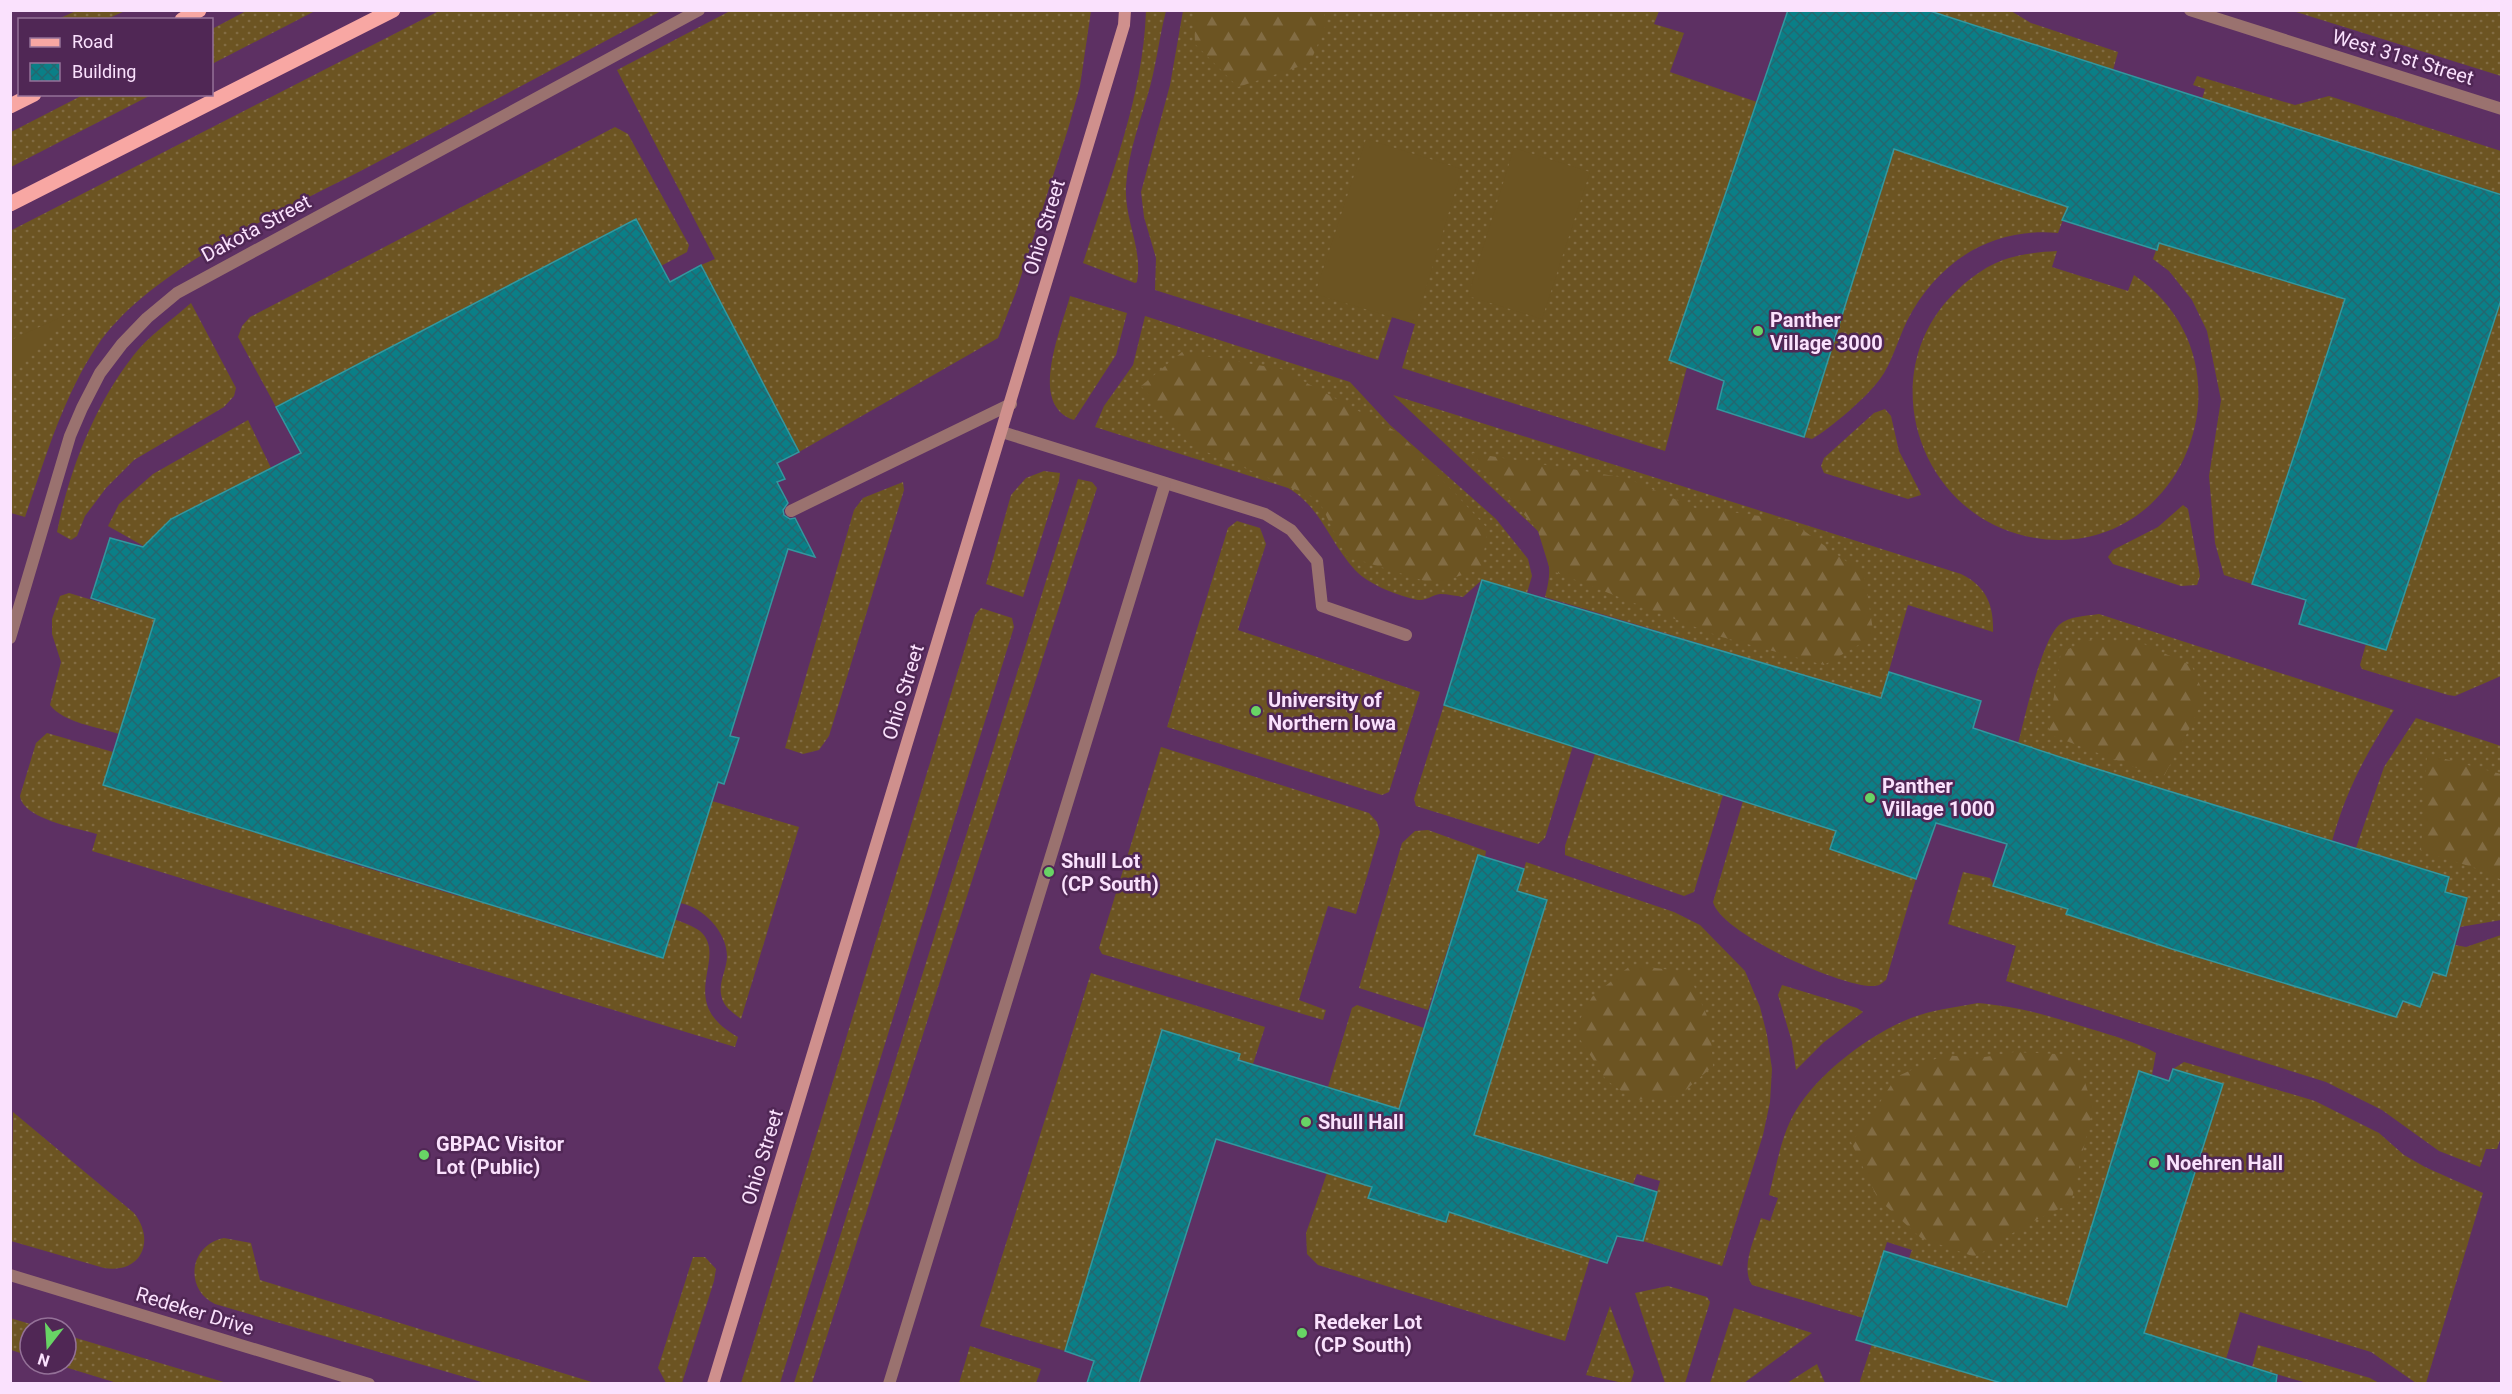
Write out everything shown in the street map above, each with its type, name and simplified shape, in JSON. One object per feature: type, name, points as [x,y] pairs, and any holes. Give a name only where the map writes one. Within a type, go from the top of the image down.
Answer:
[{"type":"main road","points":[[185,18],[199,10]]},
{"type":"main road","points":[[10,204],[393,10]]},
{"type":"main road","points":[[10,106],[30,96]]},
{"type":"street","name":"Dakota Street","points":[[10,638],[70,436],[100,373],[147,318],[177,293],[699,10]]},
{"type":"street","name":"Ohio Street","points":[[713,1383],[1011,405],[1124,26],[1125,10]]},
{"type":"street","name":"West 31st Street","points":[[2190,10],[2502,109]]},
{"type":"street","points":[[791,511],[1011,405]]},
{"type":"street","points":[[1002,432],[1265,514],[1291,530],[1317,561],[1322,606],[1406,636]]},
{"type":"street","points":[[889,1383],[1165,484]]},
{"type":"street","name":"Redeker Drive","points":[[10,1275],[369,1383]]},
{"type":"shaded area","name":"University of Northern Iowa","points":[[11,11],[2501,11],[2501,1383],[11,1383]]},
{"type":"green space","points":[[76,10],[125,11],[109,18],[60,18]]},
{"type":"green space","points":[[248,10],[315,10],[213,63],[213,28]]},
{"type":"green space","points":[[439,11],[661,11],[223,242],[151,291],[121,317],[97,346],[65,407],[25,517],[11,513],[10,231]]},
{"type":"green space","points":[[730,11],[1091,11],[1080,86],[1068,129],[1016,292],[998,338],[799,452],[701,265],[715,259],[617,70]]},
{"type":"green space","points":[[1146,11],[1166,11],[1151,83],[1132,147],[1127,173],[1126,198],[1138,257],[1137,282],[1135,283],[1083,263],[1132,107],[1139,76]]},
{"type":"green space","points":[[1183,11],[1659,11],[1654,24],[1684,33],[1670,72],[1757,102],[1669,360],[1687,367],[1665,451],[1402,368],[1415,324],[1392,317],[1378,360],[1155,290],[1156,258],[1144,217],[1141,192],[1170,85]]},
{"type":"green space","points":[[1194,11],[1324,11],[1325,27],[1310,63],[1238,87],[1195,44]]},
{"type":"green space","points":[[1927,11],[2011,11],[2031,23],[2118,52],[2113,70]]},
{"type":"green space","points":[[2293,11],[2501,11],[2501,76]]},
{"type":"green space","points":[[2197,76],[2295,105],[2329,96],[2501,151],[2501,195],[2202,99],[2205,89],[2193,85]]},
{"type":"green space","points":[[81,96],[149,96],[11,167],[11,132]]},
{"type":"green space","points":[[615,127],[628,134],[689,245],[687,252],[661,266],[636,220],[276,407],[238,337],[242,326],[250,317]]},
{"type":"green space","points":[[1366,139],[1462,169],[1415,324],[1315,294]]},
{"type":"green space","points":[[1514,148],[1590,172],[1542,319],[1468,296]]},
{"type":"green space","points":[[1894,149],[2068,207],[2058,233],[2010,236],[1969,253],[1950,266],[1919,300],[1880,379],[1858,403],[1829,428],[1812,439],[1804,437]]},
{"type":"green space","points":[[2161,235],[2220,261],[2349,300],[2289,469],[2263,565],[2258,563],[2252,584],[2224,575],[2215,543],[2209,476],[2221,400],[2207,331],[2192,300],[2169,271],[2153,259]]},
{"type":"green space","points":[[2057,251],[2052,267],[2128,291],[2134,275],[2173,313],[2194,358],[2198,406],[2187,452],[2162,492],[2126,522],[2080,538],[2025,536],[1989,522],[1959,501],[1936,473],[1921,441],[1913,406],[1914,370],[1925,335],[1951,296],[1972,278],[1995,263],[2023,255]]},
{"type":"green space","points":[[1070,296],[1127,313],[1116,355],[1074,420],[1060,412],[1052,399],[1050,383],[1055,345]]},
{"type":"green space","points":[[2501,297],[2501,676],[2455,696],[2362,669],[2360,665],[2366,644],[2386,650]]},
{"type":"green space","points":[[191,303],[236,388],[234,396],[224,407],[134,460],[106,488],[85,516],[77,536],[71,540],[57,532],[62,509],[76,463],[106,396],[139,349]]},
{"type":"green space","points":[[81,308],[11,371],[11,340]]},
{"type":"green space","points":[[1145,316],[1350,382],[1390,425],[1496,519],[1528,559],[1532,576],[1527,593],[1482,580],[1463,597],[1440,594],[1418,600],[1393,593],[1376,585],[1355,570],[1309,505],[1288,488],[1095,427],[1104,406],[1133,365]]},
{"type":"green space","points":[[1182,352],[1281,369],[1399,433],[1488,529],[1481,569],[1434,584],[1346,556],[1318,499],[1190,445],[1141,386]]},
{"type":"green space","points":[[1393,395],[1961,574],[1977,584],[1987,597],[1992,613],[1993,632],[1908,605],[1881,698],[1545,597],[1549,563],[1538,531]]},
{"type":"green space","points":[[1885,409],[1891,416],[1899,451],[1921,495],[1908,499],[1824,473],[1821,466],[1824,458],[1874,413]]},
{"type":"green space","points":[[248,420],[271,468],[171,519],[147,548],[108,526],[119,504],[153,474]]},
{"type":"green space","points":[[1472,453],[1627,478],[1704,512],[1716,510],[1789,520],[1864,574],[1874,636],[1824,665],[1718,636],[1550,570],[1538,531]]},
{"type":"green space","points":[[1044,471],[1060,473],[1059,481],[1023,597],[986,584],[1011,495],[1026,478]]},
{"type":"green space","points":[[1078,479],[1092,482],[1097,488],[812,1383],[794,1383]]},
{"type":"green space","points":[[903,482],[904,490],[829,736],[819,750],[803,754],[785,748],[854,510],[863,498]]},
{"type":"green space","points":[[2183,505],[2188,509],[2200,576],[2197,585],[2181,586],[2113,564],[2108,557],[2113,550],[2158,527]]},
{"type":"green space","points":[[1237,521],[1260,528],[1266,544],[1238,630],[1420,692],[1389,792],[1382,795],[1167,727],[1228,528]]},
{"type":"green space","points":[[69,593],[155,619],[119,734],[72,720],[50,705],[61,662],[52,634],[52,619],[60,596]]},
{"type":"green space","points":[[981,608],[1012,618],[1014,627],[780,1383],[741,1383],[975,615]]},
{"type":"green space","points":[[2099,614],[2394,710],[2358,773],[2344,804],[2332,841],[2312,834],[2310,840],[2288,833],[2289,827],[2262,820],[2235,819],[2237,811],[2213,804],[2211,810],[2187,797],[2165,789],[2162,795],[2112,774],[2018,744],[2034,681],[2052,634],[2059,625],[2068,620]]},
{"type":"green space","points":[[2093,639],[2144,644],[2192,666],[2204,695],[2163,778],[2048,734],[2061,652]]},
{"type":"green space","points":[[1444,705],[1573,746],[1545,838],[1538,844],[1416,806],[1414,799]]},
{"type":"green space","points":[[2416,718],[2501,746],[2501,920],[2460,927],[2467,899],[2445,892],[2449,877],[2356,848],[2384,767]]},
{"type":"green space","points":[[47,733],[113,752],[104,785],[308,849],[312,838],[334,845],[331,857],[458,896],[464,885],[487,892],[484,903],[590,937],[594,925],[611,931],[608,942],[662,958],[674,919],[691,926],[700,931],[708,942],[705,995],[709,1009],[719,1023],[738,1037],[735,1047],[92,851],[97,834],[40,817],[23,804],[20,796],[36,743]]},
{"type":"green space","points":[[1161,747],[1369,813],[1377,822],[1380,832],[1356,914],[1328,906],[1299,1000],[1326,1010],[1323,1020],[1102,954],[1099,948]]},
{"type":"green space","points":[[1595,754],[1723,795],[1694,892],[1684,896],[1565,855],[1565,846]]},
{"type":"green space","points":[[2427,754],[2501,774],[2501,880],[2488,872],[2421,851]]},
{"type":"green space","points":[[712,801],[799,827],[741,1019],[727,1007],[722,997],[721,985],[727,962],[723,938],[705,915],[689,905],[680,903]]},
{"type":"green space","points":[[1743,801],[1836,831],[1830,849],[1916,879],[1886,980],[1876,986],[1858,984],[1811,968],[1759,943],[1721,915],[1713,902]]},
{"type":"green space","points":[[1428,830],[1486,851],[1485,857],[1478,855],[1428,1010],[1359,988],[1402,843],[1415,831]]},
{"type":"green space","points":[[1526,862],[1674,912],[1700,925],[1745,971],[1760,1007],[1767,1035],[1772,1069],[1770,1102],[1763,1135],[1722,1266],[1643,1241],[1660,1181],[1637,1174],[1633,1184],[1474,1135],[1547,900],[1517,891]]},
{"type":"green space","points":[[1963,872],[1990,878],[1994,886],[2068,909],[2066,913],[2322,989],[2321,995],[2345,1001],[2347,997],[2367,1008],[2391,1016],[2433,972],[2446,976],[2455,945],[2466,947],[2501,935],[2502,1134],[2497,1149],[2486,1149],[2480,1167],[2439,1151],[2382,1110],[2326,1082],[2006,981],[2016,946],[1948,924]]},
{"type":"green space","points":[[1631,965],[1688,972],[1710,1023],[1713,1066],[1679,1096],[1634,1100],[1606,1080],[1574,1030],[1592,997]]},
{"type":"green space","points":[[1091,973],[1265,1027],[1253,1064],[1238,1059],[1239,1054],[1162,1030],[1065,1351],[980,1326]]},
{"type":"green space","points":[[1782,985],[1857,1008],[1863,1012],[1823,1043],[1796,1070],[1792,1042],[1778,995]]},
{"type":"green space","points":[[1978,1003],[2049,1016],[2125,1040],[2156,1053],[2152,1075],[2139,1072],[2067,1307],[1909,1258],[1912,1250],[1887,1242],[1863,1318],[1752,1285],[1748,1270],[1750,1252],[1761,1218],[1770,1221],[1778,1198],[1769,1195],[1779,1152],[1790,1121],[1805,1097],[1846,1056],[1895,1025],[1919,1015]]},
{"type":"green space","points":[[1357,1005],[1424,1028],[1399,1109],[1328,1087],[1352,1008]]},
{"type":"green space","points":[[2014,1052],[2076,1055],[2093,1107],[2071,1203],[2024,1226],[1975,1257],[1921,1238],[1878,1199],[1851,1142],[1868,1121],[1896,1077],[1944,1055],[1979,1058]]},
{"type":"green space","points":[[2184,1062],[2315,1101],[2379,1133],[2404,1155],[2425,1167],[2483,1193],[2426,1383],[2416,1383],[2371,1352],[2240,1312],[2226,1359],[2144,1333],[2173,1069]]},
{"type":"green space","points":[[13,1112],[134,1213],[144,1234],[144,1244],[136,1261],[117,1269],[104,1268],[11,1241]]},
{"type":"green space","points":[[1327,1173],[1372,1187],[1369,1198],[1445,1222],[1449,1212],[1590,1258],[1565,1341],[1318,1265],[1307,1254],[1306,1233]]},
{"type":"green space","points":[[224,1238],[251,1243],[260,1280],[595,1383],[485,1383],[215,1304],[198,1288],[195,1268],[203,1249],[212,1242]]},
{"type":"green space","points":[[693,1257],[705,1257],[716,1269],[714,1281],[682,1383],[666,1383],[658,1368]]},
{"type":"green space","points":[[1668,1286],[1707,1297],[1710,1302],[1685,1383],[1665,1383],[1635,1293]]},
{"type":"green space","points":[[1610,1306],[1634,1372],[1631,1382],[1623,1383],[1586,1375]]},
{"type":"green space","points":[[1734,1308],[1812,1333],[1744,1383],[1710,1383]]},
{"type":"green space","points":[[10,1318],[18,1320],[18,1352],[11,1350]]},
{"type":"green space","points":[[78,1339],[227,1383],[117,1383],[78,1371]]},
{"type":"green space","points":[[1872,1344],[2001,1383],[1859,1384]]},
{"type":"green space","points":[[2258,1345],[2370,1378],[2379,1383],[2307,1383],[2252,1367]]},
{"type":"green space","points":[[970,1346],[1041,1369],[1036,1383],[959,1383]]},
{"type":"green space","points":[[1817,1364],[1825,1383],[1787,1383]]},
{"type":"building","name":"Panther Village 3000","points":[[1788,10],[1927,10],[2502,195],[2502,297],[2386,650],[2299,624],[2306,600],[2252,584],[2345,299],[2159,243],[2157,250],[2062,220],[2068,207],[1894,149],[1804,437],[1717,409],[1724,381],[1669,360]]},
{"type":"building","points":[[636,219],[670,282],[701,265],[799,452],[777,463],[785,479],[777,482],[788,503],[783,510],[784,515],[790,519],[795,518],[815,557],[788,549],[730,736],[739,738],[724,784],[718,782],[663,958],[103,785],[155,619],[91,598],[110,538],[143,547],[171,519],[301,453],[276,407]]},
{"type":"building","name":"Panther Village 1000","points":[[1482,580],[1881,698],[1889,672],[1981,701],[1973,728],[2084,765],[2449,877],[2445,892],[2467,898],[2446,976],[2433,972],[2420,1007],[2403,1001],[2396,1017],[2172,949],[2066,914],[2068,909],[1993,886],[2007,844],[1936,823],[1916,879],[1830,849],[1836,831],[1444,705]]},
{"type":"building","name":"Shull Hall","points":[[1478,855],[1524,869],[1517,891],[1547,900],[1474,1135],[1657,1192],[1643,1241],[1617,1236],[1607,1263],[1449,1212],[1446,1222],[1368,1198],[1372,1187],[1216,1139],[1139,1383],[1087,1383],[1094,1361],[1065,1351],[1162,1030],[1240,1054],[1238,1060],[1399,1109]]},
{"type":"building","name":"Noehren Hall","points":[[2173,1069],[2223,1084],[2144,1333],[2277,1375],[2276,1383],[2001,1383],[1856,1340],[1884,1251],[2067,1307],[2139,1071],[2169,1081]]},
{"type":"place","name":"Panther Village 3000","points":[[1758,331]]},
{"type":"place","name":"University of Northern Iowa","points":[[1256,711]]},
{"type":"place","name":"Panther Village 1000","points":[[1870,798]]},
{"type":"place","name":"Shull Lot (CP South)","points":[[1049,872]]},
{"type":"place","name":"Shull Hall","points":[[1306,1122]]},
{"type":"place","name":"GBPAC Visitor Lot (Public)","points":[[424,1155]]},
{"type":"place","name":"Noehren Hall","points":[[2154,1163]]},
{"type":"place","name":"Redeker Lot (CP South)","points":[[1302,1333]]}]
